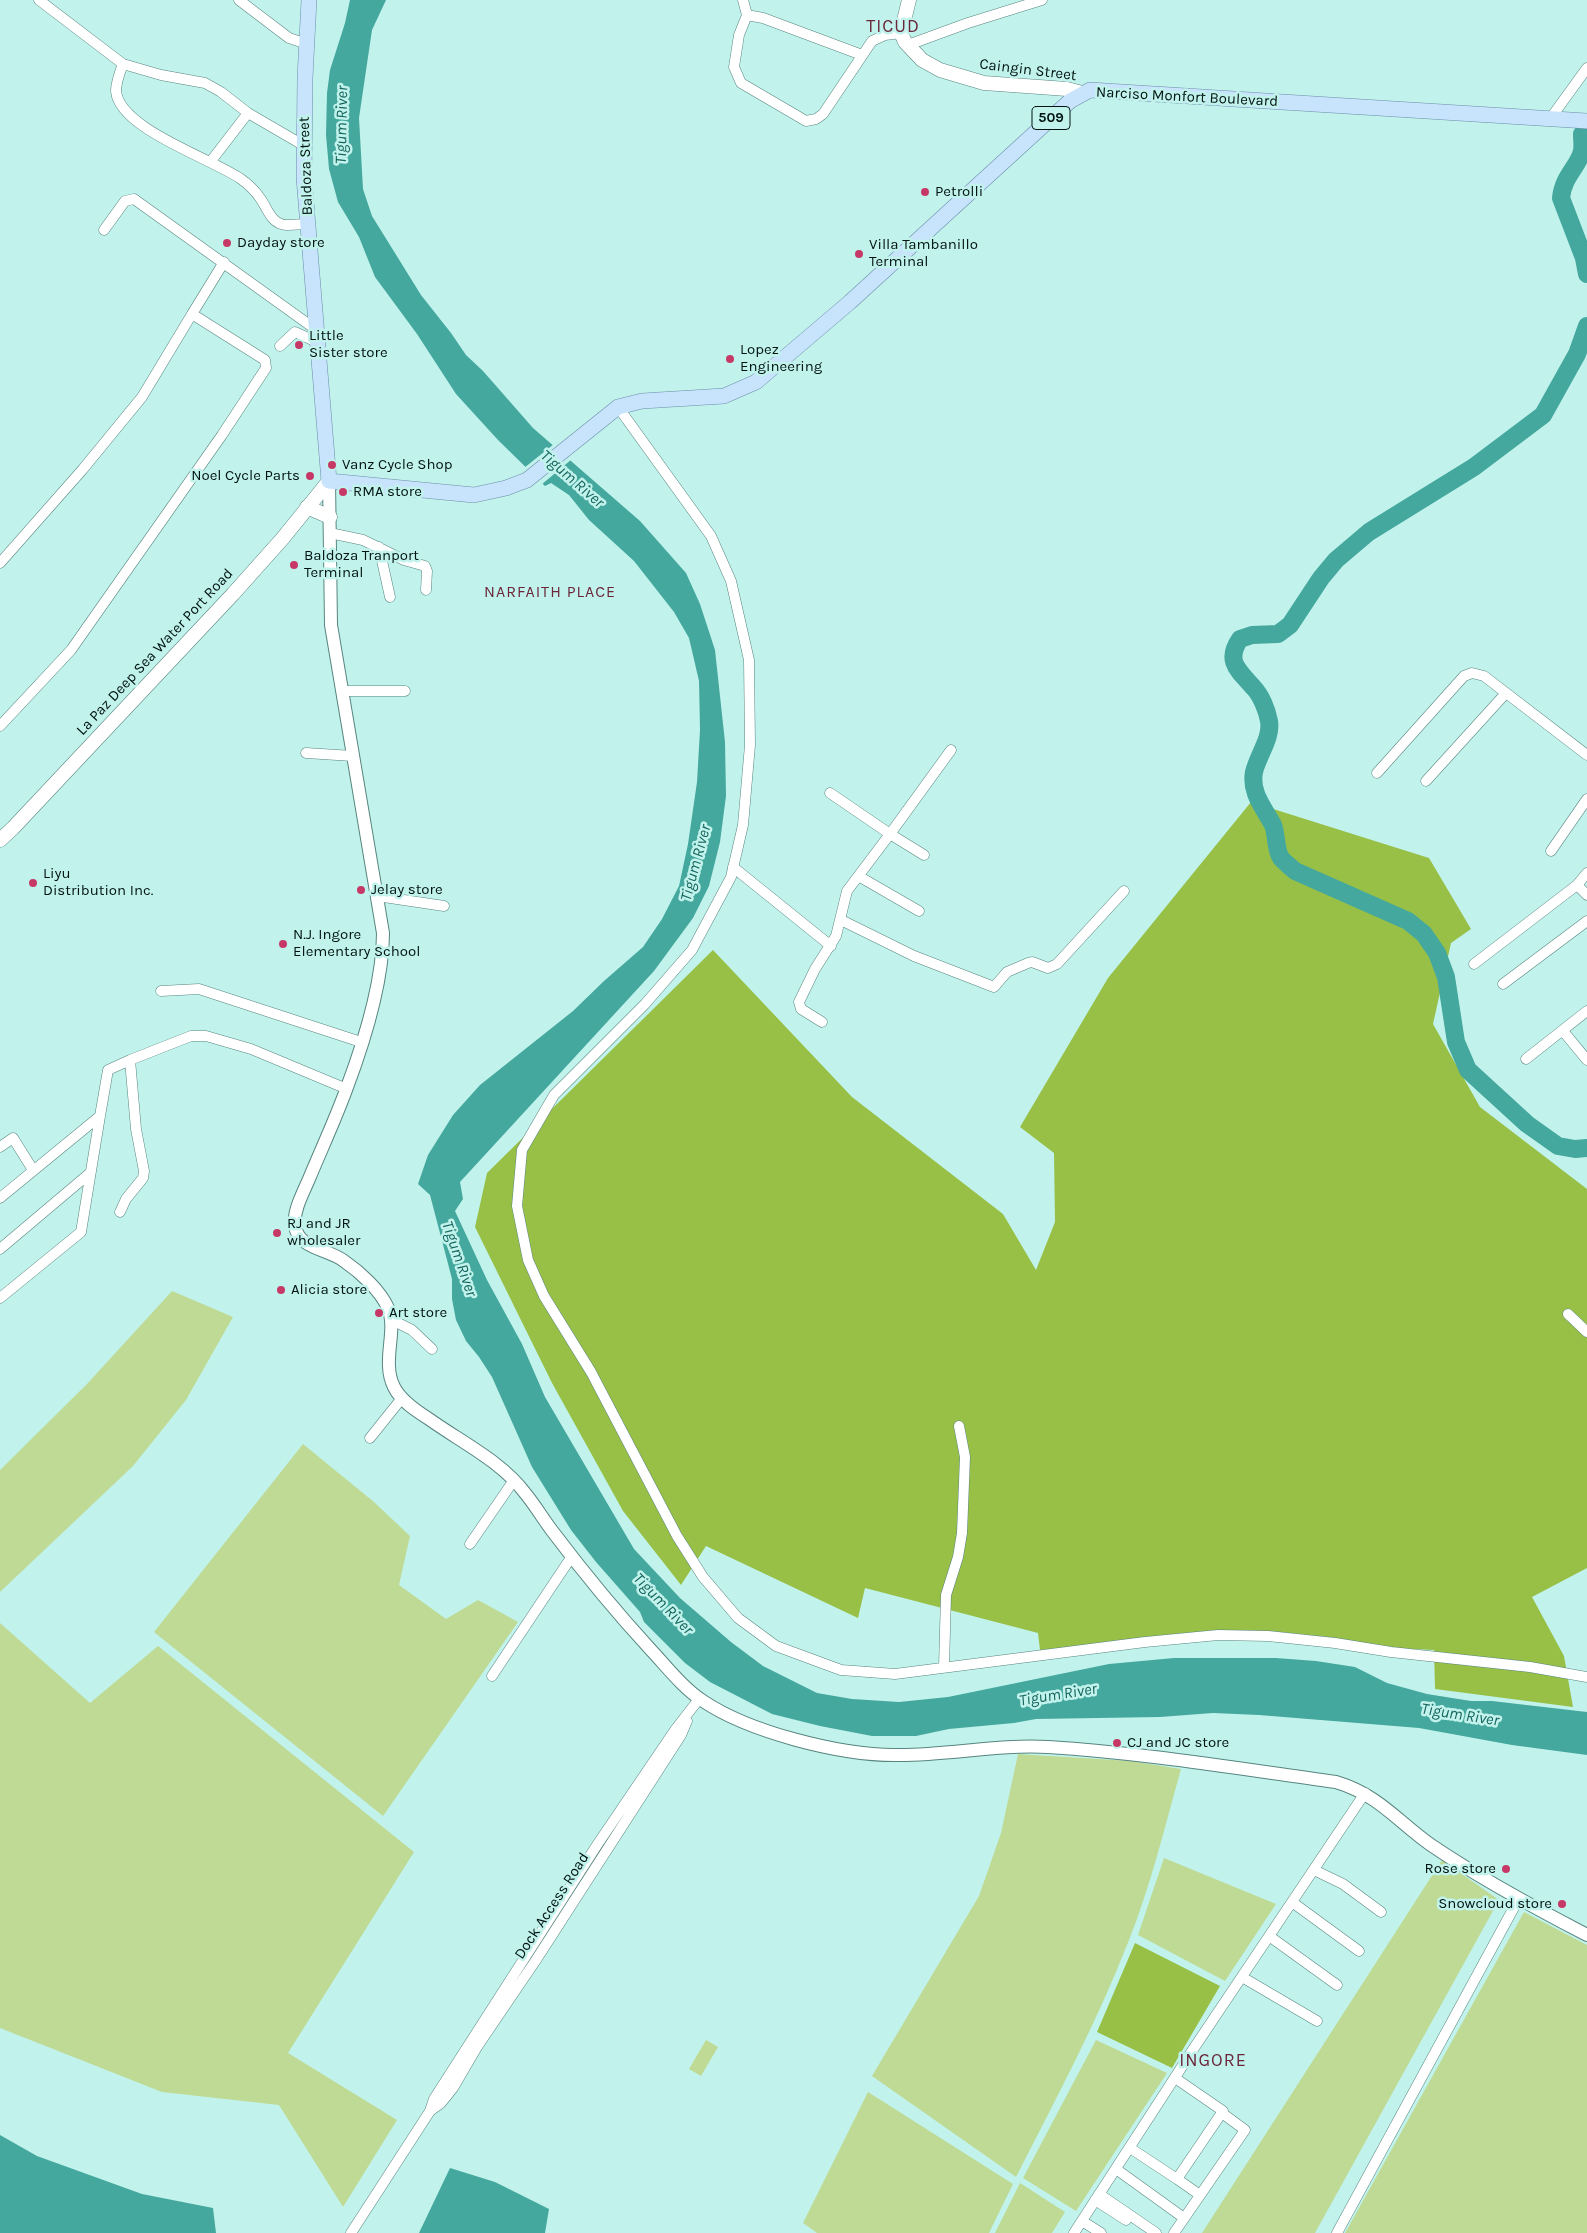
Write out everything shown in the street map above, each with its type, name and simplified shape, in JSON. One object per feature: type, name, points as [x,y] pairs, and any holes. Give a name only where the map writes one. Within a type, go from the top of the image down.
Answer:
[{"type":"main road","name":"Baldoza Street","points":[[309,0],[303,146],[329,481]]},
{"type":"main road","points":[[905,39],[909,0]]},
{"type":"main road","name":"Caingin Street","points":[[905,39],[922,60],[940,70],[984,83],[1068,89],[1082,93]]},
{"type":"main road","name":"Narciso Monfort Boulevard","points":[[329,481],[474,495],[506,488],[527,480],[614,410],[642,401],[724,396],[756,382],[850,302],[1070,101],[1090,90],[1587,121]]},
{"type":"main road","name":"La Paz Deep Sea Water Port Road","points":[[0,840],[233,594],[284,538],[329,481]]},
{"type":"main road","points":[[307,507],[330,518]]},
{"type":"street","points":[[39,0],[123,64],[167,77],[204,83],[221,92],[248,113],[303,146]]},
{"type":"street","points":[[239,0],[289,38],[307,44]]},
{"type":"street","points":[[743,0],[748,16],[739,36],[734,67],[741,83],[806,121],[816,119],[823,114],[872,41],[885,35],[905,39],[968,23],[1042,0]]},
{"type":"street","points":[[748,16],[762,18],[862,56]]},
{"type":"street","points":[[123,64],[116,93],[135,119],[157,136],[211,161],[247,184],[260,198],[275,221],[284,225],[309,224]]},
{"type":"street","points":[[1550,119],[1587,68]]},
{"type":"street","points":[[211,161],[248,113]]},
{"type":"street","points":[[104,230],[126,201],[134,199],[224,262],[318,337]]},
{"type":"street","points":[[0,564],[83,469],[142,397],[224,262]]},
{"type":"street","points":[[0,726],[71,650],[222,435],[266,368],[265,360],[192,314]]},
{"type":"street","points":[[280,346],[295,332],[318,337]]},
{"type":"street","points":[[614,410],[711,536],[732,581],[749,660],[750,745],[743,825],[731,877],[692,950],[645,1004],[554,1095],[522,1150],[517,1206],[528,1260],[544,1296],[591,1372],[678,1536],[703,1577],[738,1618],[776,1646],[842,1670],[894,1674],[1218,1635],[1268,1636],[1335,1643],[1420,1656],[1530,1667],[1587,1677]]},
{"type":"street","points":[[329,481],[329,608],[383,933],[383,953],[361,1042],[347,1089],[301,1198],[294,1221],[298,1236],[305,1243],[343,1259],[378,1291],[387,1306],[392,1320],[388,1350],[390,1377],[396,1392],[414,1409],[514,1480],[628,1626],[699,1699],[729,1716],[768,1731],[865,1753],[896,1755],[1009,1746],[1134,1753],[1336,1782],[1365,1793],[1378,1801],[1430,1844],[1518,1900],[1587,1934]]},
{"type":"street","points":[[330,534],[363,540],[404,560],[425,566],[427,571],[426,590]]},
{"type":"street","points":[[379,547],[390,597]]},
{"type":"street","points":[[1377,773],[1464,676],[1478,672],[1587,755]]},
{"type":"street","points":[[342,691],[405,691]]},
{"type":"street","points":[[1426,781],[1506,693]]},
{"type":"street","points":[[822,1022],[801,1009],[799,1002],[815,969],[838,932],[847,891],[860,877],[951,750]]},
{"type":"street","points":[[306,753],[353,756]]},
{"type":"street","points":[[830,793],[924,855]]},
{"type":"street","points":[[1551,851],[1587,799]]},
{"type":"street","points":[[733,867],[831,946]]},
{"type":"street","points":[[1474,964],[1577,885],[1587,873]]},
{"type":"street","points":[[860,877],[919,911]]},
{"type":"street","points":[[1577,885],[1587,895]]},
{"type":"street","points":[[841,920],[914,956],[994,987],[1008,972],[1028,963],[1032,962],[1048,968],[1057,964],[1124,891]]},
{"type":"street","points":[[377,896],[444,906]]},
{"type":"street","points":[[1503,984],[1587,921]]},
{"type":"street","points":[[161,991],[199,989],[361,1042]]},
{"type":"street","points":[[1526,1059],[1587,1011]]},
{"type":"street","points":[[1563,1031],[1587,1060]]},
{"type":"street","points":[[0,1298],[81,1232],[108,1070],[191,1036],[206,1036],[251,1050],[347,1089]]},
{"type":"street","points":[[120,1212],[126,1199],[142,1178],[144,1171],[136,1129],[130,1060]]},
{"type":"street","points":[[0,1198],[100,1116]]},
{"type":"street","points":[[0,1147],[13,1138],[33,1170]]},
{"type":"street","points":[[0,1249],[90,1174]]},
{"type":"street","points":[[1568,1314],[1587,1332]]},
{"type":"street","points":[[392,1320],[412,1330],[432,1349]]},
{"type":"street","points":[[370,1438],[402,1398]]},
{"type":"street","points":[[944,1667],[946,1595],[958,1557],[962,1533],[965,1457],[959,1426]]},
{"type":"street","points":[[470,1544],[514,1480]]},
{"type":"street","points":[[492,1676],[572,1556]]},
{"type":"street","name":"Dock Access Road","points":[[351,2233],[430,2111],[434,2098],[597,1845],[675,1730],[699,1699]]},
{"type":"street","points":[[1074,2233],[1365,1793]]},
{"type":"street","points":[[1314,1870],[1343,1884],[1382,1912]]},
{"type":"street","points":[[1337,2233],[1518,1900]]},
{"type":"street","points":[[1292,1902],[1359,1951]]},
{"type":"street","points":[[1269,1936],[1337,1985]]},
{"type":"street","points":[[1242,1977],[1317,2021]]},
{"type":"street","points":[[1174,2233],[1245,2130],[1222,2113],[1222,2109],[1175,2078]]},
{"type":"street","points":[[1177,2179],[1222,2113]]},
{"type":"street","points":[[1130,2148],[1200,2195]]},
{"type":"street","points":[[1116,2169],[1184,2218]]},
{"type":"street","points":[[1097,2197],[1146,2233]]},
{"type":"street","points":[[1097,2197],[1156,2233]]},
{"type":"street","points":[[1082,2221],[1101,2233]]},
{"type":"green space","points":[[1251,802],[1429,858],[1471,929],[1451,943],[1433,1024],[1480,1107],[1587,1189],[1587,1568],[1532,1597],[1564,1656],[1573,1707],[1435,1689],[1434,1650],[1392,1648],[1336,1638],[1269,1631],[1219,1632],[1040,1650],[1038,1633],[865,1588],[858,1618],[706,1546],[681,1585],[623,1511],[552,1383],[475,1227],[487,1173],[713,950],[852,1097],[1003,1214],[1036,1270],[1055,1222],[1054,1153],[1020,1127],[1108,978]]},
{"type":"green space","points":[[172,1291],[233,1317],[186,1400],[133,1466],[0,1592],[0,1470],[87,1384]]},
{"type":"green space","points":[[303,1444],[374,1502],[410,1536],[399,1585],[446,1619],[478,1600],[518,1622],[383,1816],[154,1632]]},
{"type":"green space","points":[[0,1623],[90,1703],[158,1646],[414,1852],[288,2053],[397,2120],[343,2207],[279,2105],[162,2092],[0,2028]]},
{"type":"green space","points":[[1018,1754],[1131,1761],[1181,1769],[1151,1877],[1117,1971],[1090,2030],[1016,2177],[872,2076],[979,1896],[1001,1833]]},
{"type":"green space","points":[[1164,1858],[1276,1904],[1225,1981],[1138,1935]]},
{"type":"green space","points":[[1442,1860],[1499,1900],[1315,2233],[1202,2233]]},
{"type":"green space","points":[[1524,1912],[1587,1945],[1587,2233],[1345,2233]]},
{"type":"green space","points":[[1135,1943],[1220,1986],[1172,2068],[1097,2032]]},
{"type":"green space","points":[[706,2040],[718,2047],[701,2076],[689,2069]]},
{"type":"green space","points":[[1096,2040],[1167,2073],[1076,2211],[1023,2178]]},
{"type":"green space","points":[[868,2092],[1013,2184],[989,2233],[817,2233],[803,2223]]},
{"type":"green space","points":[[1020,2183],[1065,2212],[1052,2233],[995,2233]]},
{"type":"water","name":"Tigum River","points":[[350,0],[386,0],[372,30],[359,118],[363,189],[372,216],[421,295],[466,355],[483,371],[533,428],[640,521],[686,573],[700,604],[715,650],[725,742],[726,796],[720,842],[709,886],[693,918],[654,971],[460,1182],[463,1199],[455,1211],[487,1280],[522,1344],[545,1397],[634,1549],[680,1598],[731,1642],[763,1666],[817,1693],[852,1699],[899,1702],[948,1697],[1109,1664],[1174,1658],[1276,1658],[1316,1661],[1355,1667],[1387,1683],[1427,1694],[1471,1701],[1492,1701],[1587,1712],[1587,1755],[1512,1745],[1419,1728],[1213,1713],[1160,1717],[1036,1719],[949,1729],[916,1736],[872,1736],[820,1726],[772,1714],[710,1682],[685,1663],[644,1622],[640,1612],[571,1530],[532,1467],[492,1377],[466,1341],[456,1320],[452,1299],[452,1279],[430,1195],[418,1184],[428,1155],[453,1115],[480,1085],[573,1011],[643,947],[662,919],[679,886],[688,844],[697,782],[700,730],[699,681],[689,638],[674,612],[634,561],[589,520],[569,495],[551,483],[545,486],[498,440],[456,394],[417,334],[375,277],[359,237],[338,202],[329,169],[326,135],[327,93],[330,70],[345,23]]},
{"type":"water","points":[[0,2135],[37,2156],[142,2194],[213,2208],[216,2233],[0,2233]]},
{"type":"water","points":[[450,2168],[495,2182],[549,2209],[545,2233],[419,2233]]},
{"type":"pier","points":[[554,444],[572,459],[541,485],[524,468]]},
{"type":"waterway","points":[[1582,134],[1580,156],[1565,183],[1561,198],[1584,258],[1587,274]]},
{"type":"waterway","points":[[1587,326],[1577,354],[1543,415],[1474,467],[1369,532],[1336,560],[1321,578],[1290,625],[1278,634],[1252,635],[1240,639],[1234,653],[1235,665],[1259,694],[1269,721],[1268,734],[1254,772],[1253,780],[1256,794],[1273,825],[1281,858],[1295,871],[1408,921],[1424,934],[1437,953],[1446,977],[1456,1042],[1468,1070],[1527,1124],[1558,1146],[1575,1149],[1587,1148]]},
{"type":"place","name":"Petrolli","points":[[925,192]]},
{"type":"place","name":"Dayday store","points":[[227,243]]},
{"type":"place","name":"Villa Tambanillo Terminal","points":[[859,254]]},
{"type":"place","name":"Little Sister store","points":[[299,345]]},
{"type":"place","name":"Lopez Engineering","points":[[730,359]]},
{"type":"place","name":"Vanz Cycle Shop","points":[[332,465]]},
{"type":"place","name":"Noel Cycle Parts","points":[[310,476]]},
{"type":"place","name":"RMA store","points":[[343,492]]},
{"type":"place","name":"Baldoza Tranport Terminal","points":[[294,565]]},
{"type":"place","name":"Liyu Distribution Inc.","points":[[33,883]]},
{"type":"place","name":"Jelay store","points":[[361,890]]},
{"type":"place","name":"N.J. Ingore Elementary School","points":[[283,944]]},
{"type":"place","name":"RJ and JR wholesaler","points":[[277,1233]]},
{"type":"place","name":"Alicia store","points":[[281,1290]]},
{"type":"place","name":"Art store","points":[[379,1313]]},
{"type":"place","name":"CJ and JC store","points":[[1117,1743]]},
{"type":"place","name":"Rose store","points":[[1506,1869]]},
{"type":"place","name":"Snowcloud store","points":[[1562,1904]]},
{"type":"district","name":"TICUD","points":[[893,27]]},
{"type":"district","name":"NARFAITH PLACE","points":[[550,592]]},
{"type":"district","name":"INGORE","points":[[1213,2061]]}]
